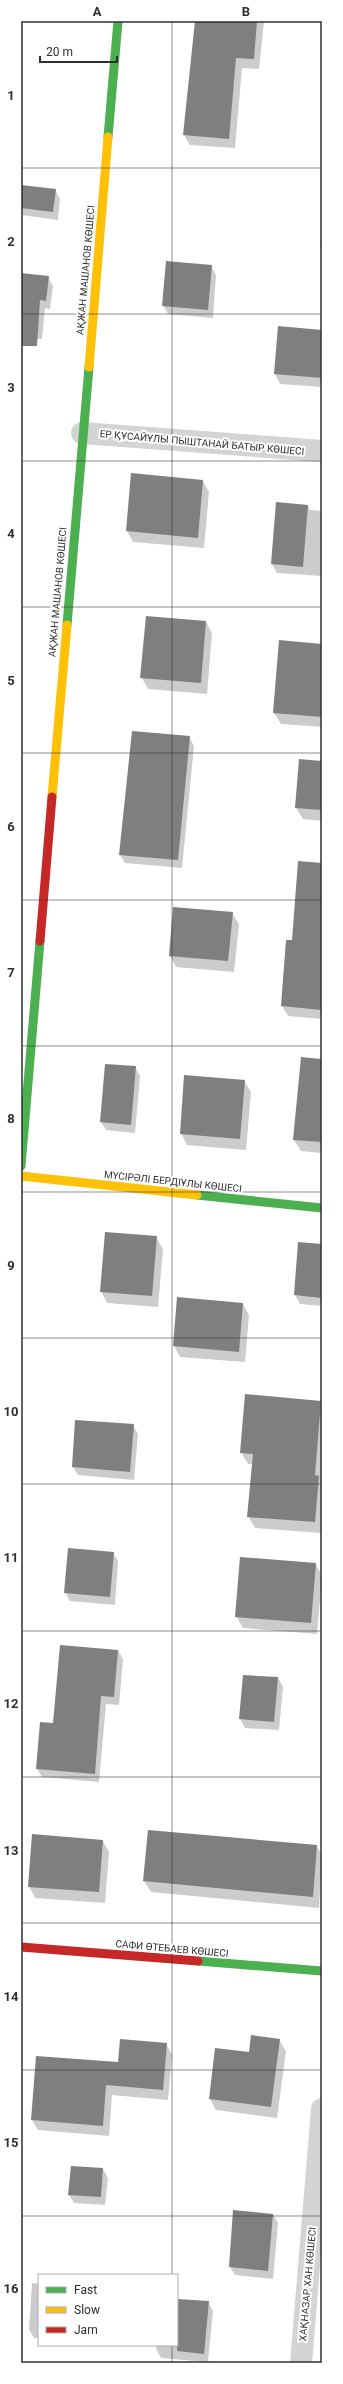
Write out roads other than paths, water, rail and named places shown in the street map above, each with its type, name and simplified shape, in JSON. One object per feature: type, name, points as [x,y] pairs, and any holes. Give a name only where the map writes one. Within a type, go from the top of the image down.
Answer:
[{"type":"street","name":"АҚЖАН МАШАНОВ КӨШЕСІ","points":[[21,1166],[118,21]]},
{"type":"street","name":"ЕР ҚҰСАЙҰЛЫ ПЫШТАНАЙ БАТЫР КӨШЕСІ","points":[[82,432],[322,452]]},
{"type":"street","name":"МҮСІРӘЛІ БЕРДІҰЛЫ КӨШЕСІ","points":[[21,1176],[322,1208]]},
{"type":"street","name":"САФИ ӨТЕБАЕВ КӨШЕСІ","points":[[21,1947],[322,1971]]},
{"type":"street","name":"ХАҚНАЗАР ХАН КӨШЕСІ","points":[[301,2363],[322,2109]]}]
